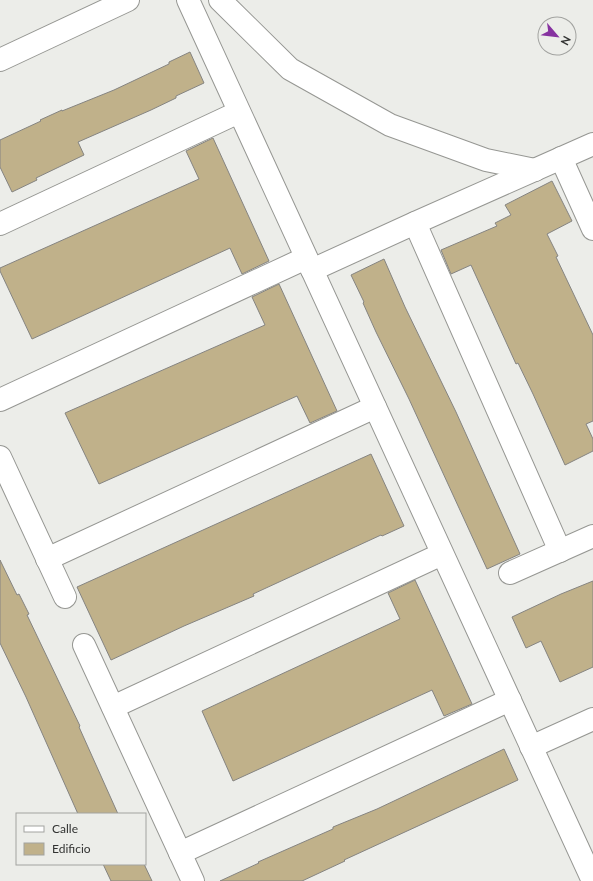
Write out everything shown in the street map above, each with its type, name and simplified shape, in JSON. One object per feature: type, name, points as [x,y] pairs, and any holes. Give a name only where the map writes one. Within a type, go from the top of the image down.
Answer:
[{"type":"lane","points":[[0,60],[128,0]]},
{"type":"lane","points":[[535,170],[486,160],[390,125],[290,69],[218,0],[191,6],[593,881]]},
{"type":"lane","points":[[0,224],[240,112]]},
{"type":"lane","points":[[0,400],[309,264],[415,223],[593,144]]},
{"type":"lane","points":[[561,158],[593,230]]},
{"type":"lane","points":[[415,223],[560,551]]},
{"type":"lane","points":[[47,560],[375,407]]},
{"type":"lane","points":[[0,456],[65,597]]},
{"type":"lane","points":[[510,573],[593,536]]},
{"type":"lane","points":[[113,707],[442,554]]},
{"type":"lane","points":[[84,645],[193,881]]},
{"type":"lane","points":[[180,853],[510,700]]},
{"type":"lane","points":[[531,747],[593,719]]},
{"type":"building","points":[[190,52],[204,83],[151,110],[78,142],[84,155],[36,178],[37,180],[12,192],[0,167],[0,140],[62,110],[114,90],[169,64],[169,62]]},
{"type":"building","points":[[213,138],[269,261],[242,274],[230,248],[32,339],[0,271],[0,268],[199,179],[186,151]]},
{"type":"building","points":[[552,181],[572,221],[547,234],[558,256],[556,257],[593,335],[593,421],[586,424],[593,439],[593,451],[565,465],[518,363],[516,364],[471,265],[451,274],[441,250],[497,226],[495,223],[511,215],[505,205]]},
{"type":"building","points":[[384,259],[405,307],[456,412],[520,554],[487,569],[409,399],[376,332],[351,275]]},
{"type":"building","points":[[279,284],[337,411],[310,423],[297,396],[99,484],[65,413],[265,325],[252,297]]},
{"type":"building","points":[[371,454],[404,526],[382,536],[381,535],[253,594],[254,596],[184,626],[111,660],[77,587]]},
{"type":"building","points":[[0,560],[17,595],[19,594],[29,614],[27,615],[80,726],[79,727],[118,813],[78,813],[26,697],[0,643]]},
{"type":"building","points":[[415,580],[472,704],[444,716],[432,690],[233,781],[202,711],[400,619],[388,593]]},
{"type":"building","points":[[593,581],[593,667],[560,682],[541,641],[526,648],[512,617]]},
{"type":"building","points":[[504,749],[518,780],[344,860],[345,861],[302,881],[220,881],[259,863],[258,862],[333,829],[333,827],[377,809]]},
{"type":"building","points":[[103,865],[144,865],[152,881],[111,881]]}]
